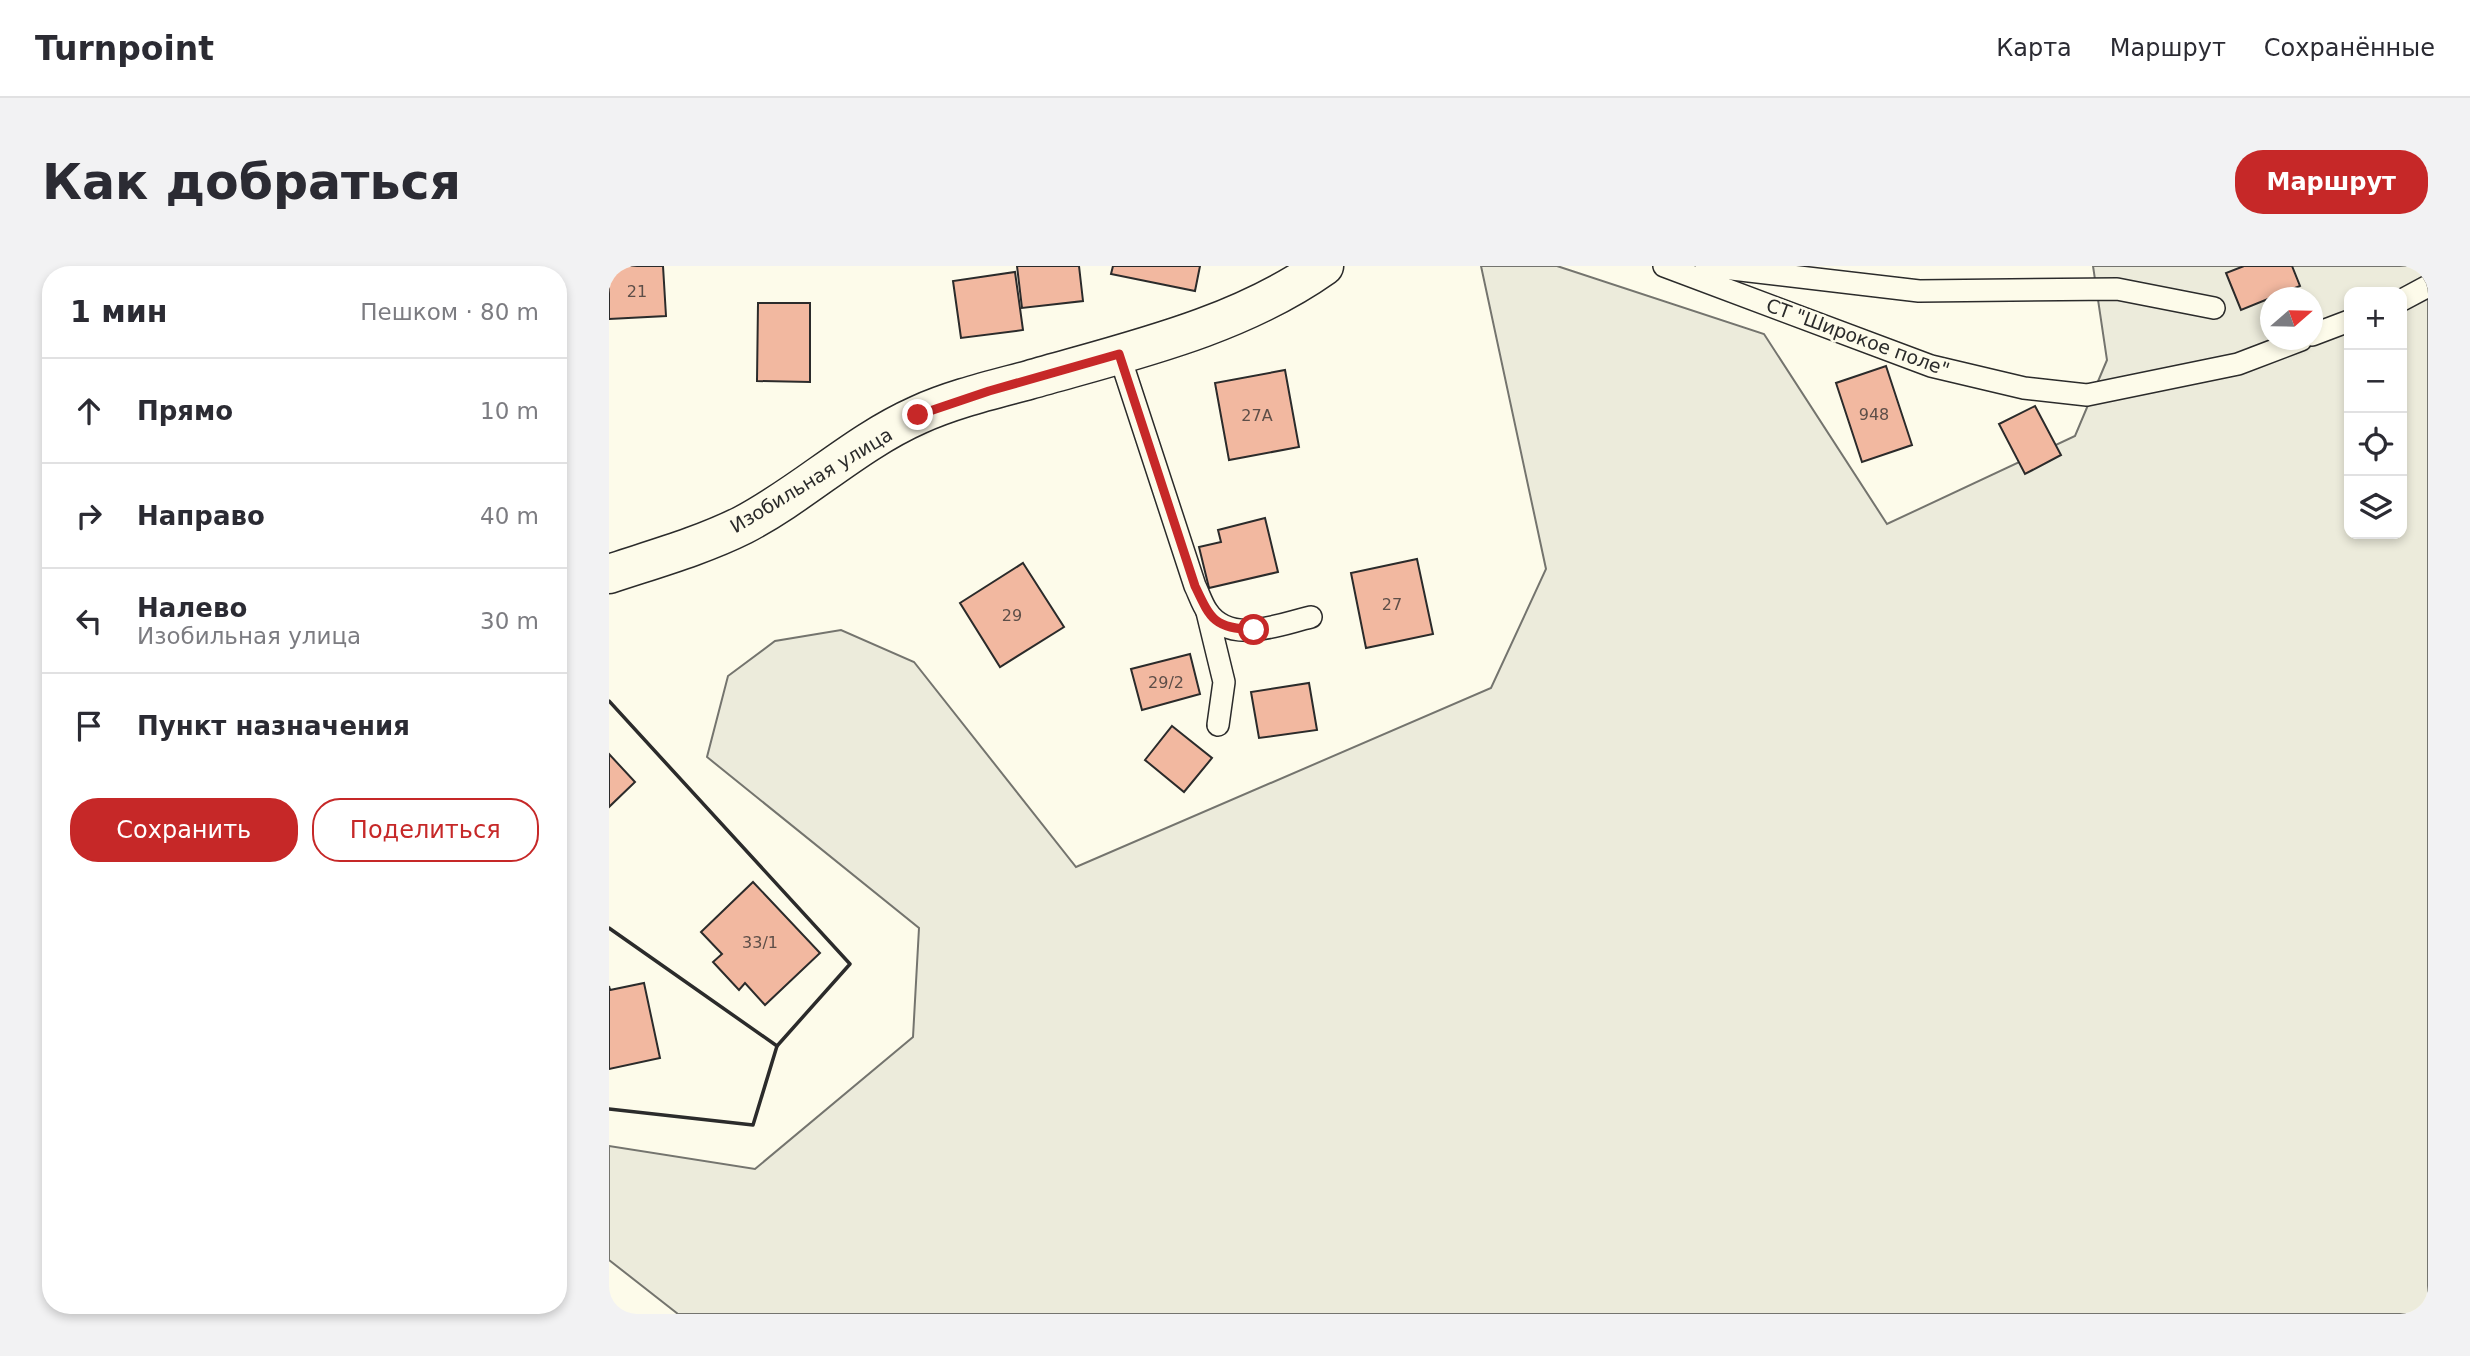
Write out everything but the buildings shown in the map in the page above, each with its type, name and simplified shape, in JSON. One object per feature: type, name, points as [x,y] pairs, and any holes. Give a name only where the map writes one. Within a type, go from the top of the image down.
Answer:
[{"type":"street","name":"Изобильная улица","points":[[609,574],[682,551],[743,525],[918,415],[1244,313],[1324,266]]},
{"type":"lane","name":"СТ \"Широкое поле\"","points":[[1664,266],[1931,366],[2024,388],[2087,394],[2238,364],[2275,350]]},
{"type":"lane","points":[[1706,266],[1919,291],[2117,289],[2214,308]]},
{"type":"lane","points":[[2407,297],[2428,286]]},
{"type":"lane","points":[[2323,331],[2344,323]]},
{"type":"lane","points":[[1119,354],[1191,573],[1207,612],[1224,682],[1218,725]]},
{"type":"lane","points":[[1207,612],[1230,629],[1254,630],[1311,617]]},
{"type":"shaded area","points":[[1481,266],[1557,266],[1764,334],[1887,524],[2075,436],[2107,360],[2093,266],[2428,266],[2428,1314],[678,1314],[609,1260],[609,1146],[755,1169],[913,1037],[919,928],[707,757],[728,676],[775,641],[841,630],[914,662],[1076,867],[1491,688],[1546,569]]},
{"type":"wall","points":[[609,701],[850,964],[777,1046],[753,1125],[609,1109]]},
{"type":"wall","points":[[609,928],[777,1046]]},
{"type":"route","points":[[918,415],[989,391],[1119,354],[1195,586],[1207,612],[1230,629],[1254,630]]}]
